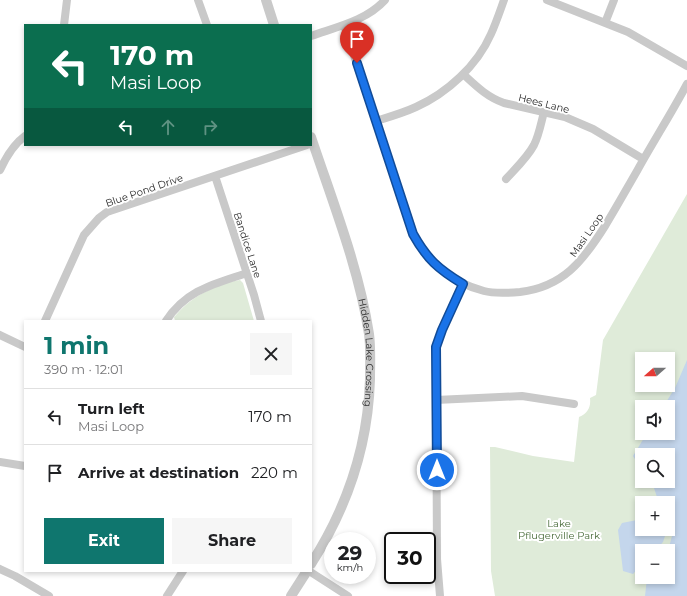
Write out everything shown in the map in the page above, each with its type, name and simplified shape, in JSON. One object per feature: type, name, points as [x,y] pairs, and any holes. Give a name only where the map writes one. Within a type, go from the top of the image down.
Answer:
[{"type":"street","points":[[64,24],[67,0]]},
{"type":"street","points":[[198,0],[207,24]]},
{"type":"street","points":[[266,0],[274,24]]},
{"type":"street","points":[[312,36],[344,25],[363,16],[385,0]]},
{"type":"street","points":[[376,121],[402,113],[433,99],[448,88],[473,63],[491,35],[504,0]]},
{"type":"street","points":[[547,0],[628,32],[687,66]]},
{"type":"street","points":[[606,23],[614,0]]},
{"type":"street","name":"Masi Loop","points":[[344,25],[413,234],[421,248],[433,263],[447,274],[463,284],[490,292],[510,293],[532,291],[558,280],[578,264],[593,246],[687,84]]},
{"type":"street","name":"Hees Lane","points":[[462,74],[482,92],[495,100],[565,117],[593,129],[643,160]]},
{"type":"street","points":[[506,179],[533,146],[544,112]]},
{"type":"street","points":[[0,170],[10,152],[24,137]]},
{"type":"street","name":"Hidden Lake Crossing","points":[[312,145],[358,282],[369,335],[370,356],[369,403],[361,450],[355,473],[337,518],[312,562]]},
{"type":"street","name":"Blue Pond Drive","points":[[45,320],[84,235],[99,218],[115,209],[300,146]]},
{"type":"street","name":"Bandice Lane","points":[[215,176],[247,273],[260,320]]},
{"type":"street","points":[[167,320],[177,306],[192,294],[213,284],[247,273]]},
{"type":"street","points":[[440,596],[437,559],[436,347],[438,338],[463,284]]},
{"type":"street","points":[[0,336],[24,347]]},
{"type":"street","points":[[436,400],[514,396],[574,404]]},
{"type":"street","points":[[0,462],[24,466]]},
{"type":"street","points":[[0,569],[15,576],[47,596]]},
{"type":"street","points":[[167,596],[182,572]]},
{"type":"street","points":[[291,596],[307,572]]},
{"type":"street","points":[[310,572],[348,596]]},
{"type":"green space","name":"Lake Pflugerville Park","points":[[687,194],[687,596],[495,596],[491,571],[490,447],[533,456],[574,462],[579,417],[585,414],[588,409],[590,398],[596,395],[603,340]]},
{"type":"green space","points":[[240,280],[243,283],[254,320],[175,320],[174,317],[189,302],[205,292],[222,284]]},
{"type":"water","points":[[687,360],[687,596],[645,596],[646,584],[675,584],[675,544],[670,544],[672,536],[675,536],[675,496],[657,496],[654,488],[675,488],[675,448],[638,448],[643,440],[675,440],[675,400],[667,400],[672,392],[675,392],[675,388]]},
{"type":"water","points":[[635,520],[635,536],[665,536],[661,544],[635,544],[635,572],[633,574],[623,571],[618,530],[622,523]]},
{"type":"route","points":[[357,63],[413,234],[421,248],[433,263],[463,284],[438,338],[436,347],[437,470]]}]
